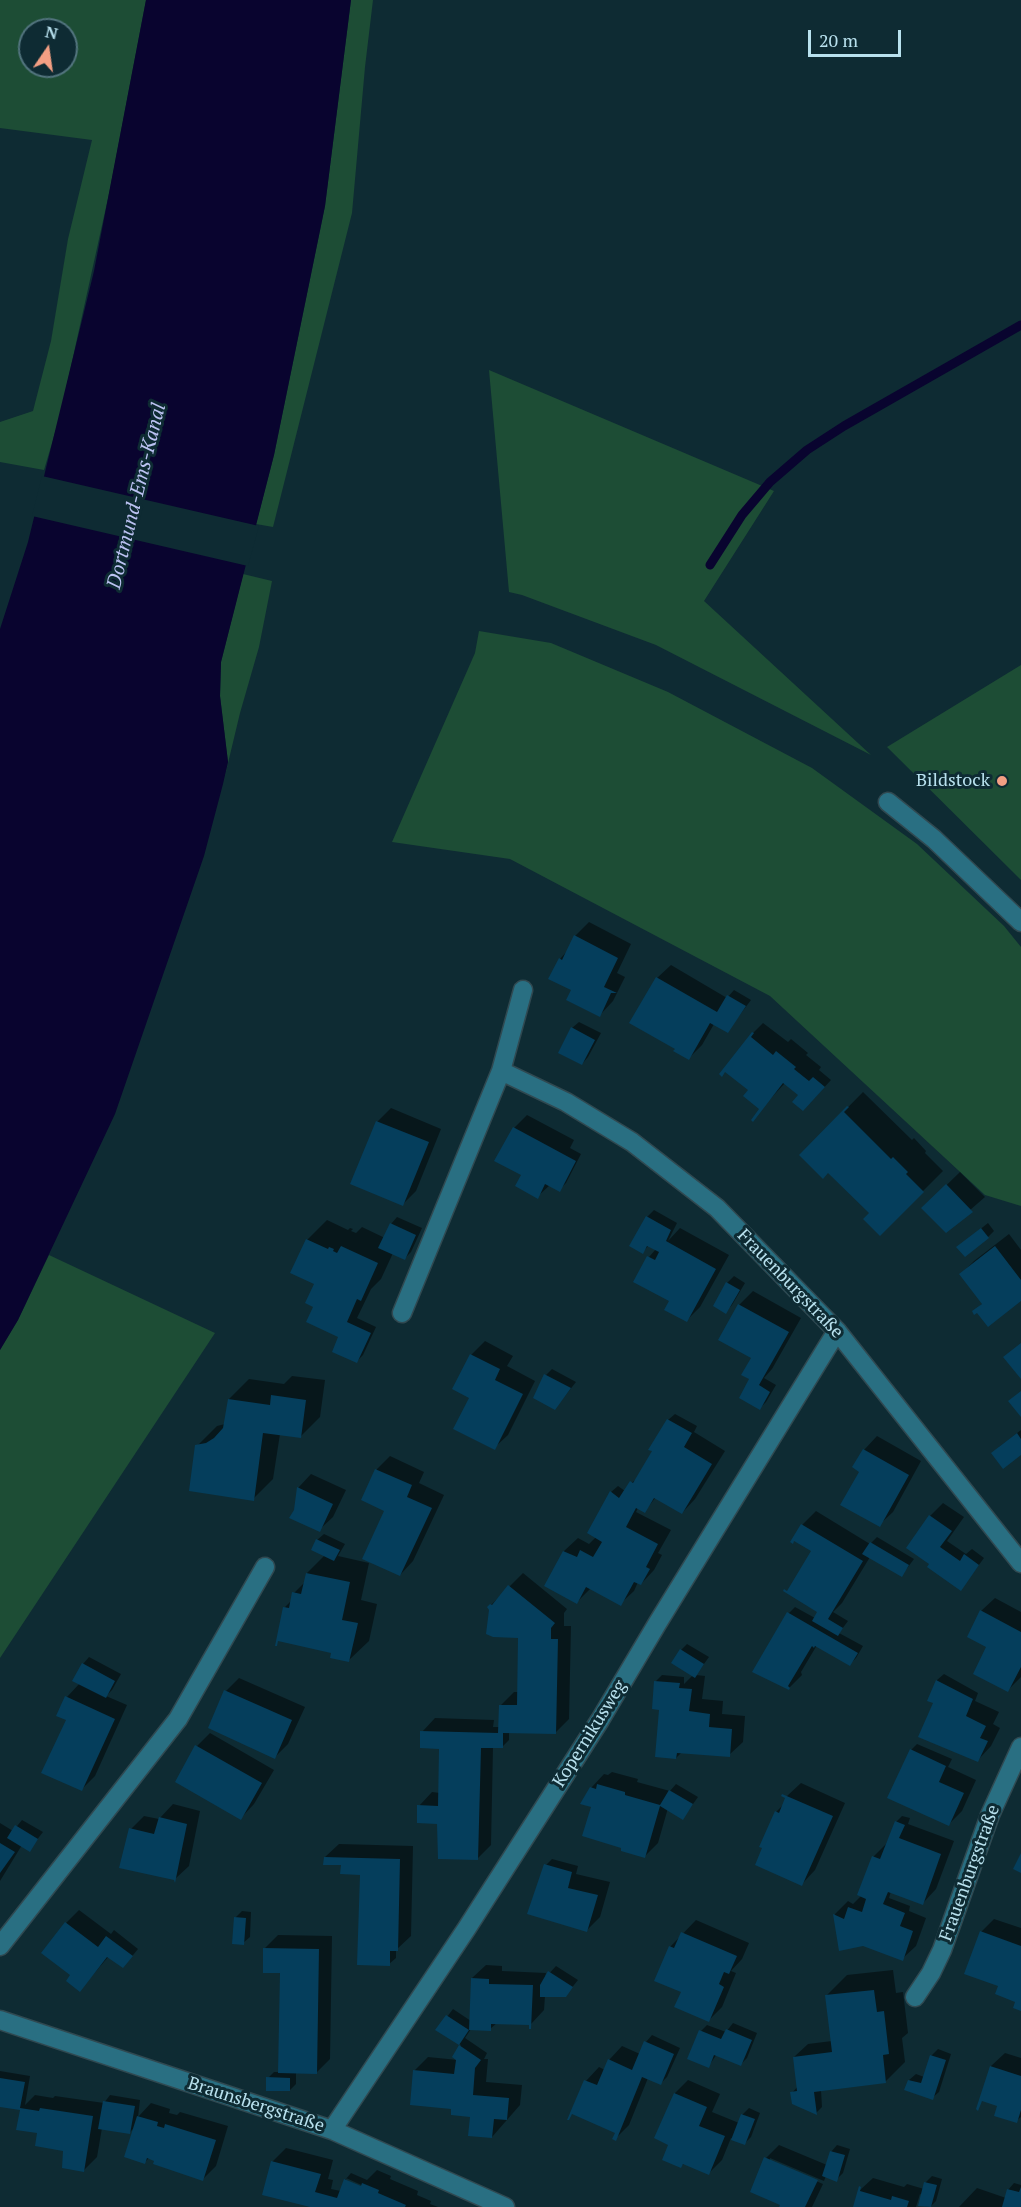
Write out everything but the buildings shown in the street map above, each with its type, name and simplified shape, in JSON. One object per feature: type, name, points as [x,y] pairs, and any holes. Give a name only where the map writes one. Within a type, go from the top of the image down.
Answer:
[{"type":"street","points":[[888,802],[934,839],[1021,922]]},
{"type":"street","points":[[402,1313],[501,1071],[523,990]]},
{"type":"street","name":"Frauenburgstraße","points":[[501,1071],[566,1102],[632,1142],[717,1208],[837,1331],[1021,1563]]},
{"type":"street","name":"Kopernikusweg","points":[[332,2130],[467,1928],[600,1720],[837,1331]]},
{"type":"street","points":[[0,1946],[178,1719],[265,1567]]},
{"type":"street","name":"Frauenburgstraße","points":[[915,1997],[931,1973],[942,1950],[990,1815],[1021,1748]]},
{"type":"street","name":"Braunsbergstraße","points":[[0,2019],[332,2130],[506,2207]]},
{"type":"green space","points":[[0,0],[146,0],[110,189],[60,416],[44,470],[0,462],[0,422],[33,411],[51,341],[68,239],[92,140],[0,128]]},
{"type":"green space","points":[[351,0],[373,0],[352,213],[273,527],[256,524],[274,455],[325,206]]},
{"type":"green space","points":[[489,370],[774,491],[704,601],[871,755],[656,645],[509,592]]},
{"type":"green space","points":[[243,574],[272,581],[259,647],[223,784],[228,762],[220,696],[221,662]]},
{"type":"green space","points":[[479,631],[551,643],[668,692],[812,768],[917,844],[1004,926],[1021,947],[1021,1206],[985,1195],[770,996],[510,859],[392,842],[475,653]]},
{"type":"green space","points":[[1021,665],[1021,880],[887,747]]},
{"type":"green space","points":[[49,1255],[215,1333],[0,1658],[0,1350],[18,1320]]},
{"type":"water","name":"Dortmund-Ems-Kanal","points":[[146,0],[351,0],[325,206],[274,455],[221,662],[220,696],[228,762],[223,784],[204,856],[115,1114],[18,1320],[0,1350],[0,629],[28,542],[94,271]]},
{"type":"pier","points":[[42,476],[259,526],[248,566],[32,516]]},
{"type":"waterway","points":[[710,565],[742,515],[770,482],[807,450],[844,426],[1021,325]]},
{"type":"place","name":"Bildstock","points":[[1002,781]]}]
